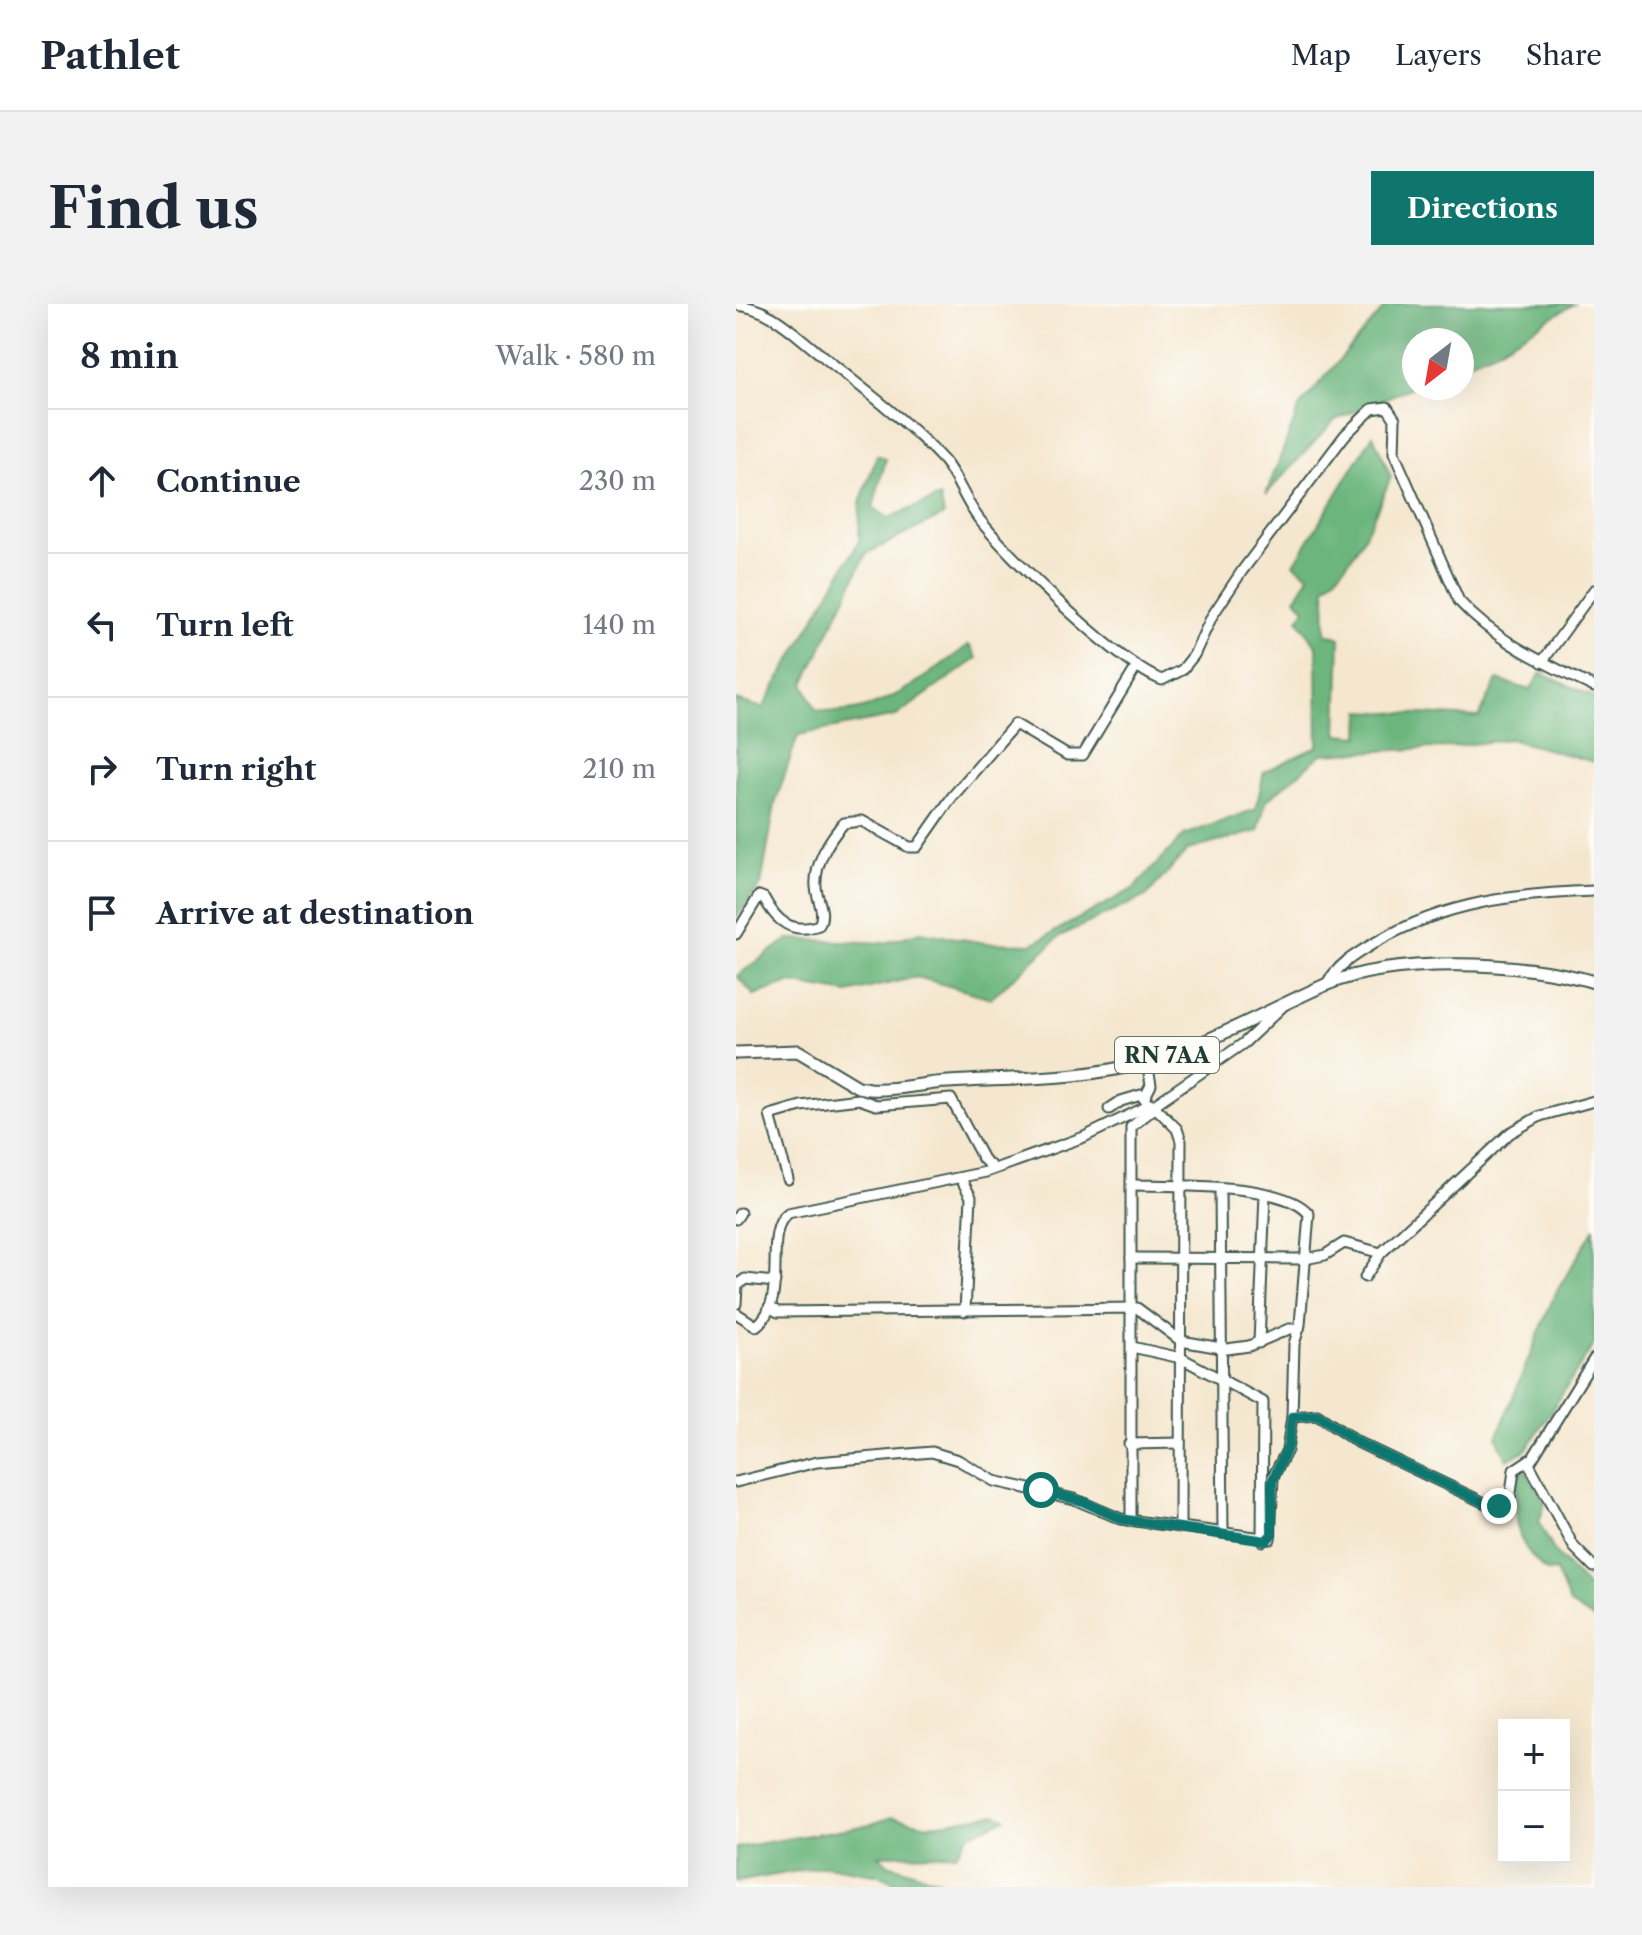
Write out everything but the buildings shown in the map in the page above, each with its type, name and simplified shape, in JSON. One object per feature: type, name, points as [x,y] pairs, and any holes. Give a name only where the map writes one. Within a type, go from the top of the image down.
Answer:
[{"type":"main road","name":"RN 7AA","points":[[868,1095],[960,1081],[1005,1082],[1096,1072],[1147,1062],[1282,1007],[1326,985],[1388,970],[1463,965],[1575,977],[1594,982]]},
{"type":"main road","points":[[736,1053],[798,1051],[868,1095]]},
{"type":"street","points":[[736,305],[783,322],[940,457],[978,519],[1084,624],[1137,666],[1162,680],[1182,670],[1194,655],[1212,616],[1251,559],[1345,435],[1379,405],[1393,412],[1394,453],[1459,601],[1476,620],[1542,662],[1594,687]]},
{"type":"street","points":[[1542,662],[1594,590]]},
{"type":"street","points":[[736,934],[759,896],[764,898],[775,919],[782,924],[809,929],[819,925],[822,916],[816,887],[817,869],[834,834],[844,823],[862,821],[909,847],[917,847],[952,797],[1015,724],[1067,755],[1083,755],[1137,666]]},
{"type":"street","points":[[1326,985],[1341,964],[1431,914],[1518,896],[1594,891]]},
{"type":"street","points":[[736,1313],[757,1326],[769,1307],[775,1282],[779,1224],[788,1213],[961,1179],[1024,1161],[1084,1137],[1151,1103],[1244,1043],[1282,1007]]},
{"type":"street","points":[[1131,1521],[1131,1127],[1151,1103],[1147,1062]]},
{"type":"street","points":[[788,1179],[770,1115],[801,1106],[868,1095],[876,1105],[953,1100],[983,1159],[993,1168]]},
{"type":"street","points":[[1109,1109],[1121,1101],[1151,1103],[1181,1138],[1180,1527]]},
{"type":"street","points":[[1365,1277],[1381,1253],[1510,1133],[1540,1116],[1594,1101]]},
{"type":"street","points":[[961,1179],[971,1197],[965,1311]]},
{"type":"street","points":[[736,1482],[817,1462],[932,1452],[958,1460],[994,1481],[1074,1499],[1131,1521],[1268,1540],[1272,1534],[1272,1482],[1288,1446],[1292,1417],[1294,1344],[1299,1329],[1309,1214],[1292,1203],[1265,1194],[1132,1185]]},
{"type":"street","points":[[1220,1189],[1223,1533]]},
{"type":"street","points":[[1259,1343],[1265,1194]]},
{"type":"street","points":[[1131,1258],[1305,1259],[1325,1255],[1344,1243],[1381,1253]]},
{"type":"street","points":[[736,1304],[737,1286],[745,1279],[775,1282]]},
{"type":"street","points":[[769,1307],[778,1312],[1132,1308],[1144,1311],[1181,1341],[1239,1349],[1289,1329],[1299,1329]]},
{"type":"street","points":[[1132,1347],[1181,1358],[1264,1404],[1262,1541]]},
{"type":"street","points":[[1292,1417],[1317,1415],[1357,1442],[1489,1505],[1510,1501],[1514,1470],[1529,1460],[1552,1432],[1571,1393],[1594,1359]]},
{"type":"street","points":[[1129,1444],[1180,1443]]},
{"type":"street","points":[[1529,1460],[1574,1547],[1594,1567]]},
{"type":"green space","points":[[1388,304],[1574,304],[1495,351],[1474,360],[1474,328],[1402,328],[1402,391],[1335,420],[1266,494],[1300,406]]},
{"type":"green space","points":[[1373,435],[1391,477],[1356,550],[1325,587],[1326,633],[1340,638],[1337,734],[1360,736],[1361,711],[1479,717],[1497,680],[1530,690],[1541,673],[1594,697],[1594,762],[1509,739],[1451,747],[1322,754],[1266,801],[1258,831],[1188,850],[1146,896],[1060,936],[991,998],[917,977],[848,993],[790,983],[754,995],[737,976],[788,939],[885,943],[920,932],[985,943],[1032,944],[1133,889],[1184,835],[1256,809],[1264,772],[1318,746],[1317,647],[1298,619],[1305,609],[1296,598],[1309,576],[1294,564]]},
{"type":"green space","points":[[877,455],[886,459],[873,507],[888,518],[940,497],[944,515],[866,554],[804,684],[816,710],[837,712],[878,703],[916,683],[969,645],[977,658],[896,716],[798,735],[775,804],[761,885],[736,918],[736,700],[763,708],[859,541],[860,503]]},
{"type":"green space","points":[[1594,1229],[1594,1344],[1527,1449],[1507,1460],[1497,1437],[1554,1296]]},
{"type":"green space","points":[[1527,1471],[1545,1503],[1539,1522],[1555,1553],[1594,1594],[1594,1619],[1570,1604],[1556,1571],[1548,1572],[1536,1561],[1521,1538],[1516,1501],[1520,1472]]},
{"type":"green space","points":[[995,1814],[1006,1818],[967,1836],[956,1854],[879,1855],[888,1864],[942,1881],[947,1887],[902,1887],[879,1875],[826,1866],[736,1882],[736,1848],[868,1825],[893,1817],[928,1825]]},
{"type":"route","points":[[1041,1490],[1082,1501],[1121,1519],[1266,1541],[1272,1534],[1273,1477],[1288,1446],[1292,1417],[1309,1413],[1321,1417],[1381,1454],[1489,1505],[1499,1506]]}]
